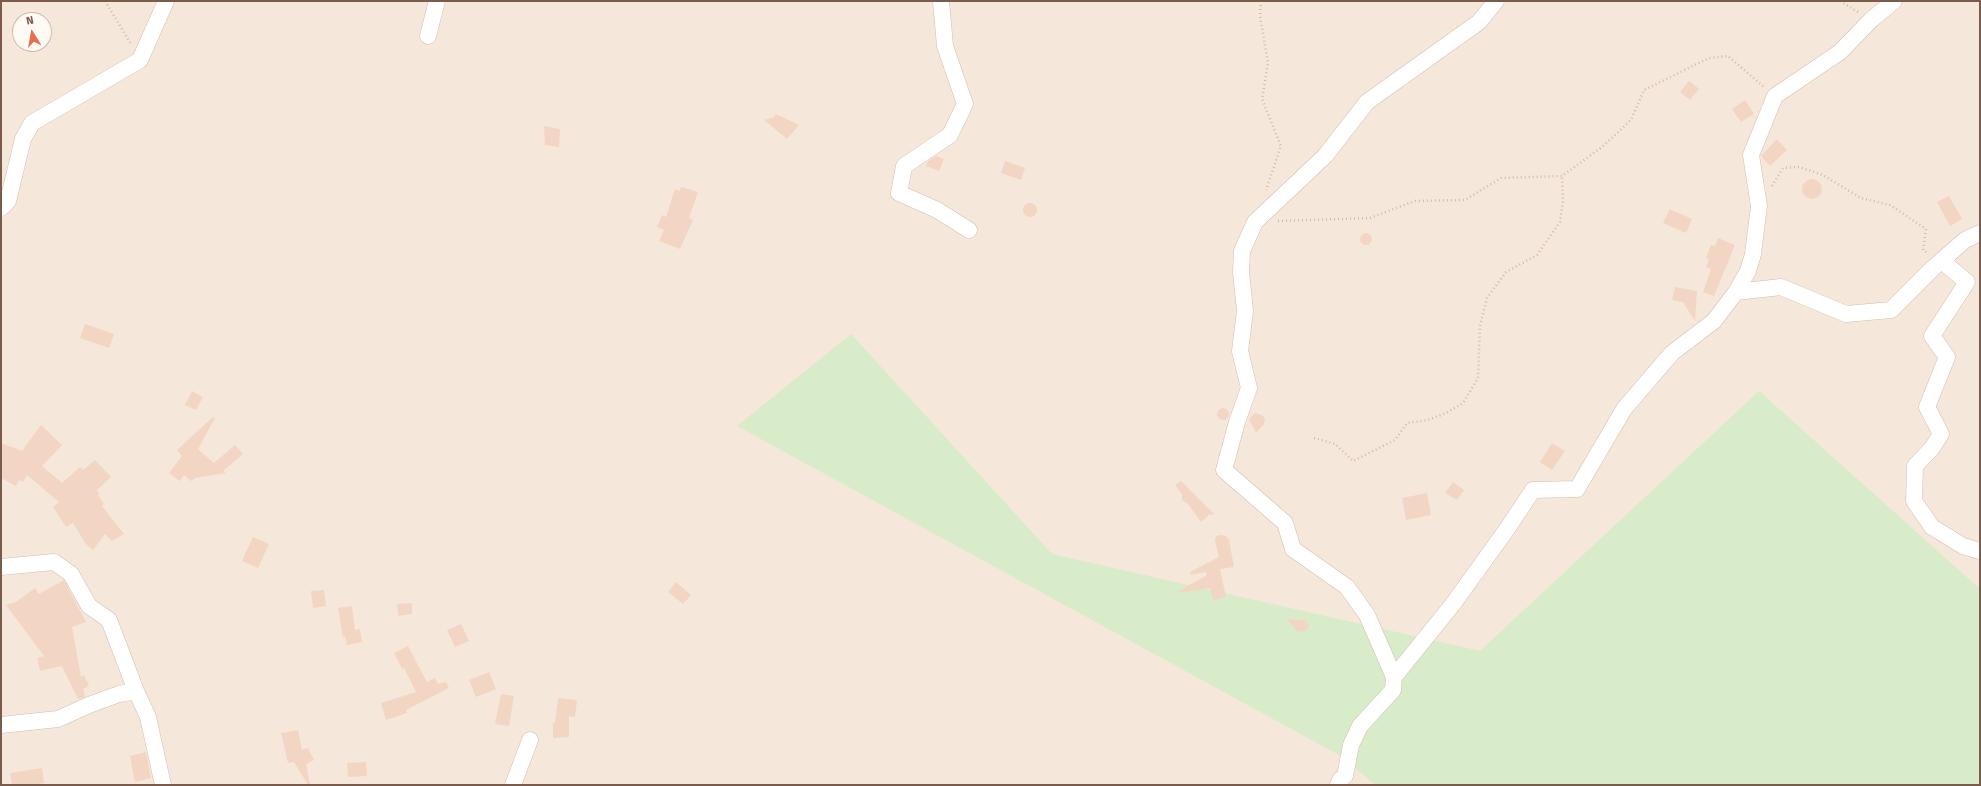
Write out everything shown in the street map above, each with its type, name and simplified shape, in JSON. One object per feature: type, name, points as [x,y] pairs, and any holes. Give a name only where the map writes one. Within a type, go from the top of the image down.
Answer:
[{"type":"street","points":[[1,208],[8,201],[15,166],[23,139],[32,123],[140,60],[166,1]]},
{"type":"street","points":[[428,36],[438,1]]},
{"type":"street","points":[[941,1],[945,46],[965,104],[950,135],[904,166],[899,193],[937,210],[969,230]]},
{"type":"street","points":[[1338,785],[1340,780],[1345,776],[1351,745],[1360,726],[1393,690],[1394,677],[1367,615],[1347,587],[1293,549],[1285,523],[1224,470],[1237,422],[1249,388],[1240,351],[1245,311],[1241,272],[1242,251],[1255,222],[1325,156],[1367,102],[1479,22],[1496,1]]},
{"type":"street","points":[[1394,677],[1453,604],[1508,529],[1533,490],[1577,489],[1624,409],[1672,353],[1714,321],[1736,292],[1748,271],[1753,254],[1759,206],[1751,155],[1776,96],[1840,52],[1871,20],[1894,1]]},
{"type":"street","points":[[1736,292],[1781,287],[1846,314],[1891,310],[1933,268],[1965,240],[1980,233]]},
{"type":"street","points":[[1942,261],[1967,282],[1932,336],[1948,357],[1927,406],[1941,434],[1932,448],[1914,466],[1914,501],[1932,527],[1963,546],[1980,552]]},
{"type":"street","points":[[1,567],[54,562],[71,574],[89,606],[109,620],[136,691],[148,717],[163,785]]},
{"type":"street","points":[[1,725],[58,719],[104,699],[136,691]]},
{"type":"street","points":[[513,785],[530,740]]},
{"type":"path","points":[[105,1],[140,60]]},
{"type":"path","points":[[1261,1],[1260,16],[1268,63],[1262,99],[1281,146],[1265,194]]},
{"type":"path","points":[[1840,1],[1871,20]]},
{"type":"path","points":[[1255,222],[1370,218],[1415,200],[1465,200],[1500,178],[1562,176],[1602,147],[1631,120],[1644,90],[1709,58],[1728,56],[1776,96]]},
{"type":"path","points":[[1759,206],[1783,168],[1799,167],[1823,175],[1861,198],[1890,205],[1926,229],[1923,250],[1942,261]]},
{"type":"path","points":[[1314,438],[1335,444],[1353,461],[1395,440],[1407,424],[1428,420],[1446,413],[1463,403],[1478,378],[1480,326],[1487,298],[1506,272],[1538,255],[1560,222],[1563,201],[1562,176]]},
{"type":"shaded area","points":[[1,1],[1980,1],[1980,785],[1,785]]},
{"type":"green space","points":[[851,334],[1052,554],[1480,651],[1759,391],[1980,589],[1980,785],[1376,785],[1339,755],[737,426]]},
{"type":"building","points":[[1689,81],[1699,89],[1690,100],[1680,92]]},
{"type":"building","points":[[1745,100],[1754,114],[1741,122],[1732,109]]},
{"type":"building","points":[[776,114],[799,125],[787,139],[764,120],[774,117]]},
{"type":"building","points":[[544,126],[560,129],[559,147],[545,145]]},
{"type":"building","points":[[1777,139],[1787,150],[1770,166],[1761,156]]},
{"type":"building","points":[[936,156],[944,159],[939,171],[926,166],[928,161]]},
{"type":"building","points":[[1005,161],[1025,168],[1021,180],[1001,173]]},
{"type":"building","points":[[1812,179],[1819,182],[1822,189],[1819,196],[1812,199],[1805,196],[1802,189],[1805,182]]},
{"type":"building","points":[[681,187],[698,192],[689,218],[693,220],[680,249],[659,241],[664,230],[657,227],[662,215],[666,217],[675,189],[680,191]]},
{"type":"building","points":[[1949,196],[1962,219],[1950,226],[1937,202]]},
{"type":"building","points":[[1030,203],[1035,205],[1037,210],[1035,215],[1030,217],[1025,215],[1023,210],[1025,205]]},
{"type":"building","points":[[1670,209],[1692,219],[1686,233],[1663,223]]},
{"type":"building","points":[[1364,233],[1368,233],[1372,239],[1368,245],[1364,245],[1360,241],[1360,237]]},
{"type":"building","points":[[1718,238],[1735,245],[1714,296],[1703,292],[1711,269],[1706,267],[1709,259],[1706,258],[1711,245],[1715,246]]},
{"type":"building","points":[[1675,287],[1697,291],[1695,321],[1683,302],[1672,300]]},
{"type":"building","points":[[85,324],[114,334],[109,348],[80,338]]},
{"type":"building","points":[[192,391],[203,397],[196,410],[185,405]]},
{"type":"building","points":[[1225,408],[1228,409],[1228,419],[1221,420],[1218,419],[1217,412],[1218,409]]},
{"type":"building","points":[[1255,413],[1262,415],[1265,419],[1264,424],[1256,433],[1249,419]]},
{"type":"building","points":[[213,417],[215,418],[198,449],[214,463],[235,445],[243,454],[223,471],[226,473],[195,478],[191,481],[184,475],[180,481],[169,473],[182,456],[177,450]]},
{"type":"building","points":[[41,425],[62,445],[42,466],[62,483],[80,467],[83,470],[95,460],[111,477],[97,490],[98,495],[104,504],[102,506],[124,534],[112,541],[105,534],[93,550],[86,544],[73,523],[66,527],[53,507],[59,502],[27,475],[23,482],[19,480],[16,486],[1,478],[1,443],[22,451]]},
{"type":"building","points":[[1552,443],[1565,451],[1552,470],[1540,462]]},
{"type":"building","points":[[1181,481],[1214,514],[1213,515],[1210,514],[1201,522],[1188,504],[1182,500],[1182,494],[1175,485]]},
{"type":"building","points":[[1453,482],[1464,490],[1457,500],[1445,493]]},
{"type":"building","points":[[1427,493],[1431,515],[1406,520],[1402,498]]},
{"type":"building","points":[[1216,536],[1226,536],[1229,540],[1234,567],[1220,569],[1226,597],[1213,600],[1210,588],[1180,593],[1179,591],[1207,575],[1205,572],[1191,575],[1190,572],[1219,557],[1215,541]]},
{"type":"building","points":[[253,537],[269,544],[258,568],[242,561]]},
{"type":"building","points":[[64,580],[86,622],[72,627],[81,677],[84,675],[89,686],[83,689],[85,697],[78,699],[62,666],[40,671],[37,658],[44,656],[6,605],[16,602],[35,588],[39,594]]},
{"type":"building","points":[[676,582],[691,595],[683,604],[668,592]]},
{"type":"building","points":[[324,590],[326,606],[313,608],[311,591]]},
{"type":"building","points":[[412,603],[412,614],[398,616],[397,604]]},
{"type":"building","points":[[352,606],[355,630],[360,629],[362,642],[347,645],[345,636],[343,638],[338,608]]},
{"type":"building","points":[[1287,619],[1305,620],[1309,626],[1305,631],[1298,632]]},
{"type":"building","points":[[461,624],[469,641],[455,647],[447,630]]},
{"type":"building","points":[[408,646],[427,682],[435,678],[438,684],[446,682],[449,688],[406,710],[407,713],[386,720],[381,703],[416,692],[404,668],[402,669],[394,653]]},
{"type":"building","points":[[489,672],[496,689],[476,697],[469,680]]},
{"type":"building","points":[[501,694],[514,696],[509,726],[495,724]]},
{"type":"building","points":[[558,698],[577,700],[575,717],[569,716],[569,737],[553,738],[553,723],[555,723]]},
{"type":"building","points":[[298,730],[302,750],[308,748],[314,760],[306,764],[310,784],[308,785],[294,762],[288,763],[281,733]]},
{"type":"building","points":[[146,752],[151,778],[135,782],[130,756]]},
{"type":"building","points":[[366,762],[367,776],[348,777],[347,763]]},
{"type":"building","points":[[42,768],[44,783],[12,785],[10,773]]}]
